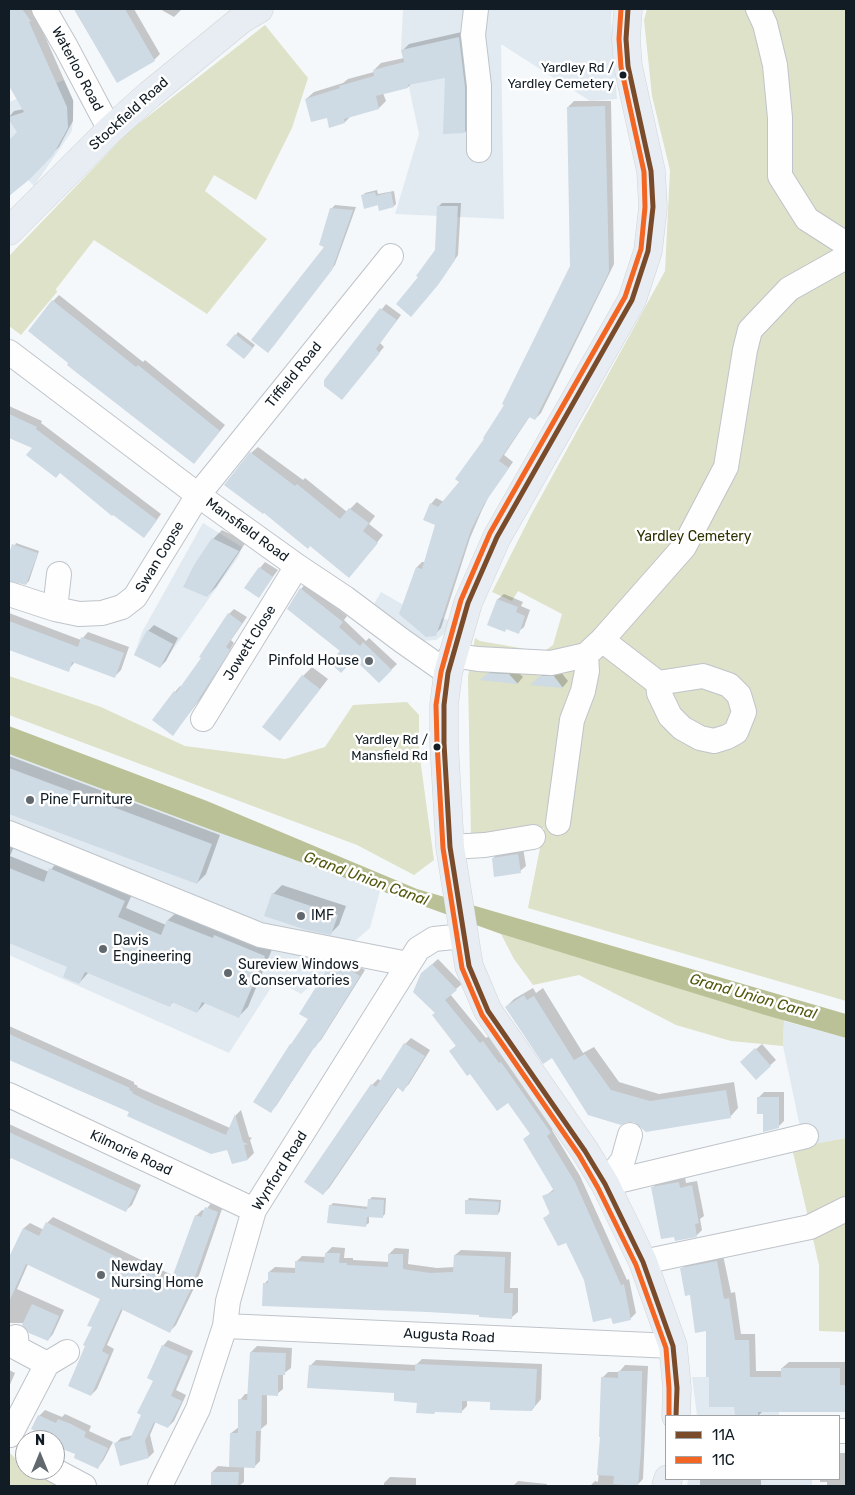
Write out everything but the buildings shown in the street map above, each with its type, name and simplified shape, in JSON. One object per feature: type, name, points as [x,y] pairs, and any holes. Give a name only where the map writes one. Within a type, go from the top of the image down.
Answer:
[{"type":"main road","name":"Stockfield Road","points":[[9,231],[110,130],[191,60],[242,19],[259,9]]},
{"type":"main road","points":[[628,9],[626,39],[628,66],[651,171],[653,207],[648,251],[632,300],[498,537],[468,603],[449,664],[444,705],[444,743],[452,856],[468,966],[488,1011],[605,1184],[643,1262],[673,1346],[677,1388],[676,1415]]},
{"type":"street","name":"Waterloo Road","points":[[44,9],[110,130]]},
{"type":"street","points":[[476,9],[473,35],[479,86],[479,150]]},
{"type":"street","points":[[758,9],[765,24],[774,65],[780,118],[780,176],[807,219],[846,244]]},
{"type":"street","name":"Tiffield Road","points":[[198,495],[391,256]]},
{"type":"street","points":[[558,823],[572,720],[583,690],[594,648],[684,547],[726,467],[750,330],[789,289],[846,257]]},
{"type":"street","name":"Mansfield Road","points":[[9,352],[198,495],[345,598],[401,640],[449,664]]},
{"type":"street","name":"Mansfield Road","points":[[9,365],[50,382]]},
{"type":"street","name":"Swan Copse","points":[[9,594],[55,609],[79,614],[102,613],[122,608],[135,597],[198,495]]},
{"type":"street","name":"Jowett Close","points":[[203,719],[297,566]]},
{"type":"street","points":[[55,609],[59,574]]},
{"type":"street","points":[[449,664],[478,659],[551,663],[594,648],[658,683]]},
{"type":"street","points":[[9,833],[260,935],[408,964]]},
{"type":"street","points":[[452,856],[485,845],[533,837]]},
{"type":"street","name":"Wynford Road","points":[[160,1486],[198,1409],[225,1326],[228,1301],[254,1210],[418,949],[434,939],[464,933]]},
{"type":"street","name":"Kilmorie Road","points":[[9,1095],[254,1210]]},
{"type":"street","points":[[605,1184],[623,1160],[630,1135]]},
{"type":"street","points":[[605,1184],[806,1136]]},
{"type":"street","points":[[643,1262],[810,1226],[846,1209]]},
{"type":"street","name":"Augusta Road","points":[[225,1326],[673,1346]]},
{"type":"street","points":[[16,1337],[17,1348],[47,1364]]},
{"type":"street","points":[[19,1430],[47,1364],[67,1352]]},
{"type":"street","points":[[65,1476],[84,1486]]},
{"type":"shaded area","points":[[403,9],[612,9],[611,20],[617,99],[590,101],[501,44],[504,219],[395,214],[419,134],[401,50]]},
{"type":"shaded area","points":[[64,80],[74,102],[72,131],[34,186],[9,161],[9,102]]},
{"type":"shaded area","points":[[203,523],[242,547],[239,556],[160,668],[134,655],[142,632]]},
{"type":"shaded area","points":[[381,592],[402,604],[451,621],[444,634],[436,640],[421,641],[374,604]]},
{"type":"shaded area","points":[[9,754],[380,891],[370,928],[333,960],[324,975],[301,994],[276,980],[229,1053],[9,955]]},
{"type":"shaded area","points":[[784,1021],[846,1038],[846,1138],[804,1146],[783,1046]]},
{"type":"shaded area","points":[[692,1377],[777,1377],[779,1415],[697,1415]]},
{"type":"shaded area","points":[[688,1480],[812,1480],[812,1486],[687,1486]]},
{"type":"green space","name":"Yardley Cemetery","points":[[647,9],[846,9],[846,1001],[528,908],[544,828],[471,839],[468,677],[475,638],[480,641],[543,652],[553,645],[562,614],[518,591],[512,601],[492,592],[532,513],[665,271],[670,170],[652,96],[644,20]]},
{"type":"green space","points":[[265,25],[308,78],[292,128],[256,200],[214,175],[205,191],[267,239],[207,314],[94,240],[56,289],[57,292],[21,335],[9,326],[9,256],[128,132]]},
{"type":"green space","points":[[9,676],[101,707],[185,746],[285,759],[325,747],[353,705],[407,702],[419,715],[419,751],[434,860],[414,875],[357,845],[9,715]]},
{"type":"green space","points":[[501,934],[784,1020],[783,1046],[731,1041],[676,1025],[579,975],[533,985],[514,959]]},
{"type":"green space","points":[[846,1138],[846,1332],[819,1331],[819,1265],[792,1148]]},
{"type":"green space","points":[[9,1452],[15,1458],[15,1480],[47,1480],[58,1486],[9,1486]]},
{"type":"water","name":"Grand Union Canal","points":[[9,726],[207,801],[417,889],[846,1014],[846,1038],[501,934],[209,829],[9,754]]},
{"type":"transit line","name":"11C","points":[[621,9],[619,39],[621,67],[644,172],[645,207],[641,249],[625,297],[490,533],[461,600],[441,672],[436,705],[437,743],[443,848],[462,968],[482,1015],[579,1155],[598,1188],[636,1265],[666,1348],[669,1415]]},
{"type":"transit line","name":"11A","points":[[628,9],[626,39],[628,66],[651,171],[653,207],[648,251],[632,300],[497,537],[468,603],[448,673],[444,705],[444,743],[450,847],[469,966],[488,1011],[585,1151],[605,1184],[643,1262],[673,1346],[677,1388],[676,1415]]},
{"type":"place","name":"Yardley Rd / Yardley Cemetery","points":[[623,75]]},
{"type":"place","name":"Pinfold House","points":[[369,661]]},
{"type":"place","name":"Yardley Rd / Mansfield Rd","points":[[437,747]]},
{"type":"place","name":"Pine Furniture","points":[[30,800]]},
{"type":"place","name":"IMF","points":[[301,916]]},
{"type":"place","name":"Davis Engineering","points":[[103,949]]},
{"type":"place","name":"Sureview Windows & Conservatories","points":[[228,973]]},
{"type":"place","name":"Newday Nursing Home","points":[[101,1275]]}]
